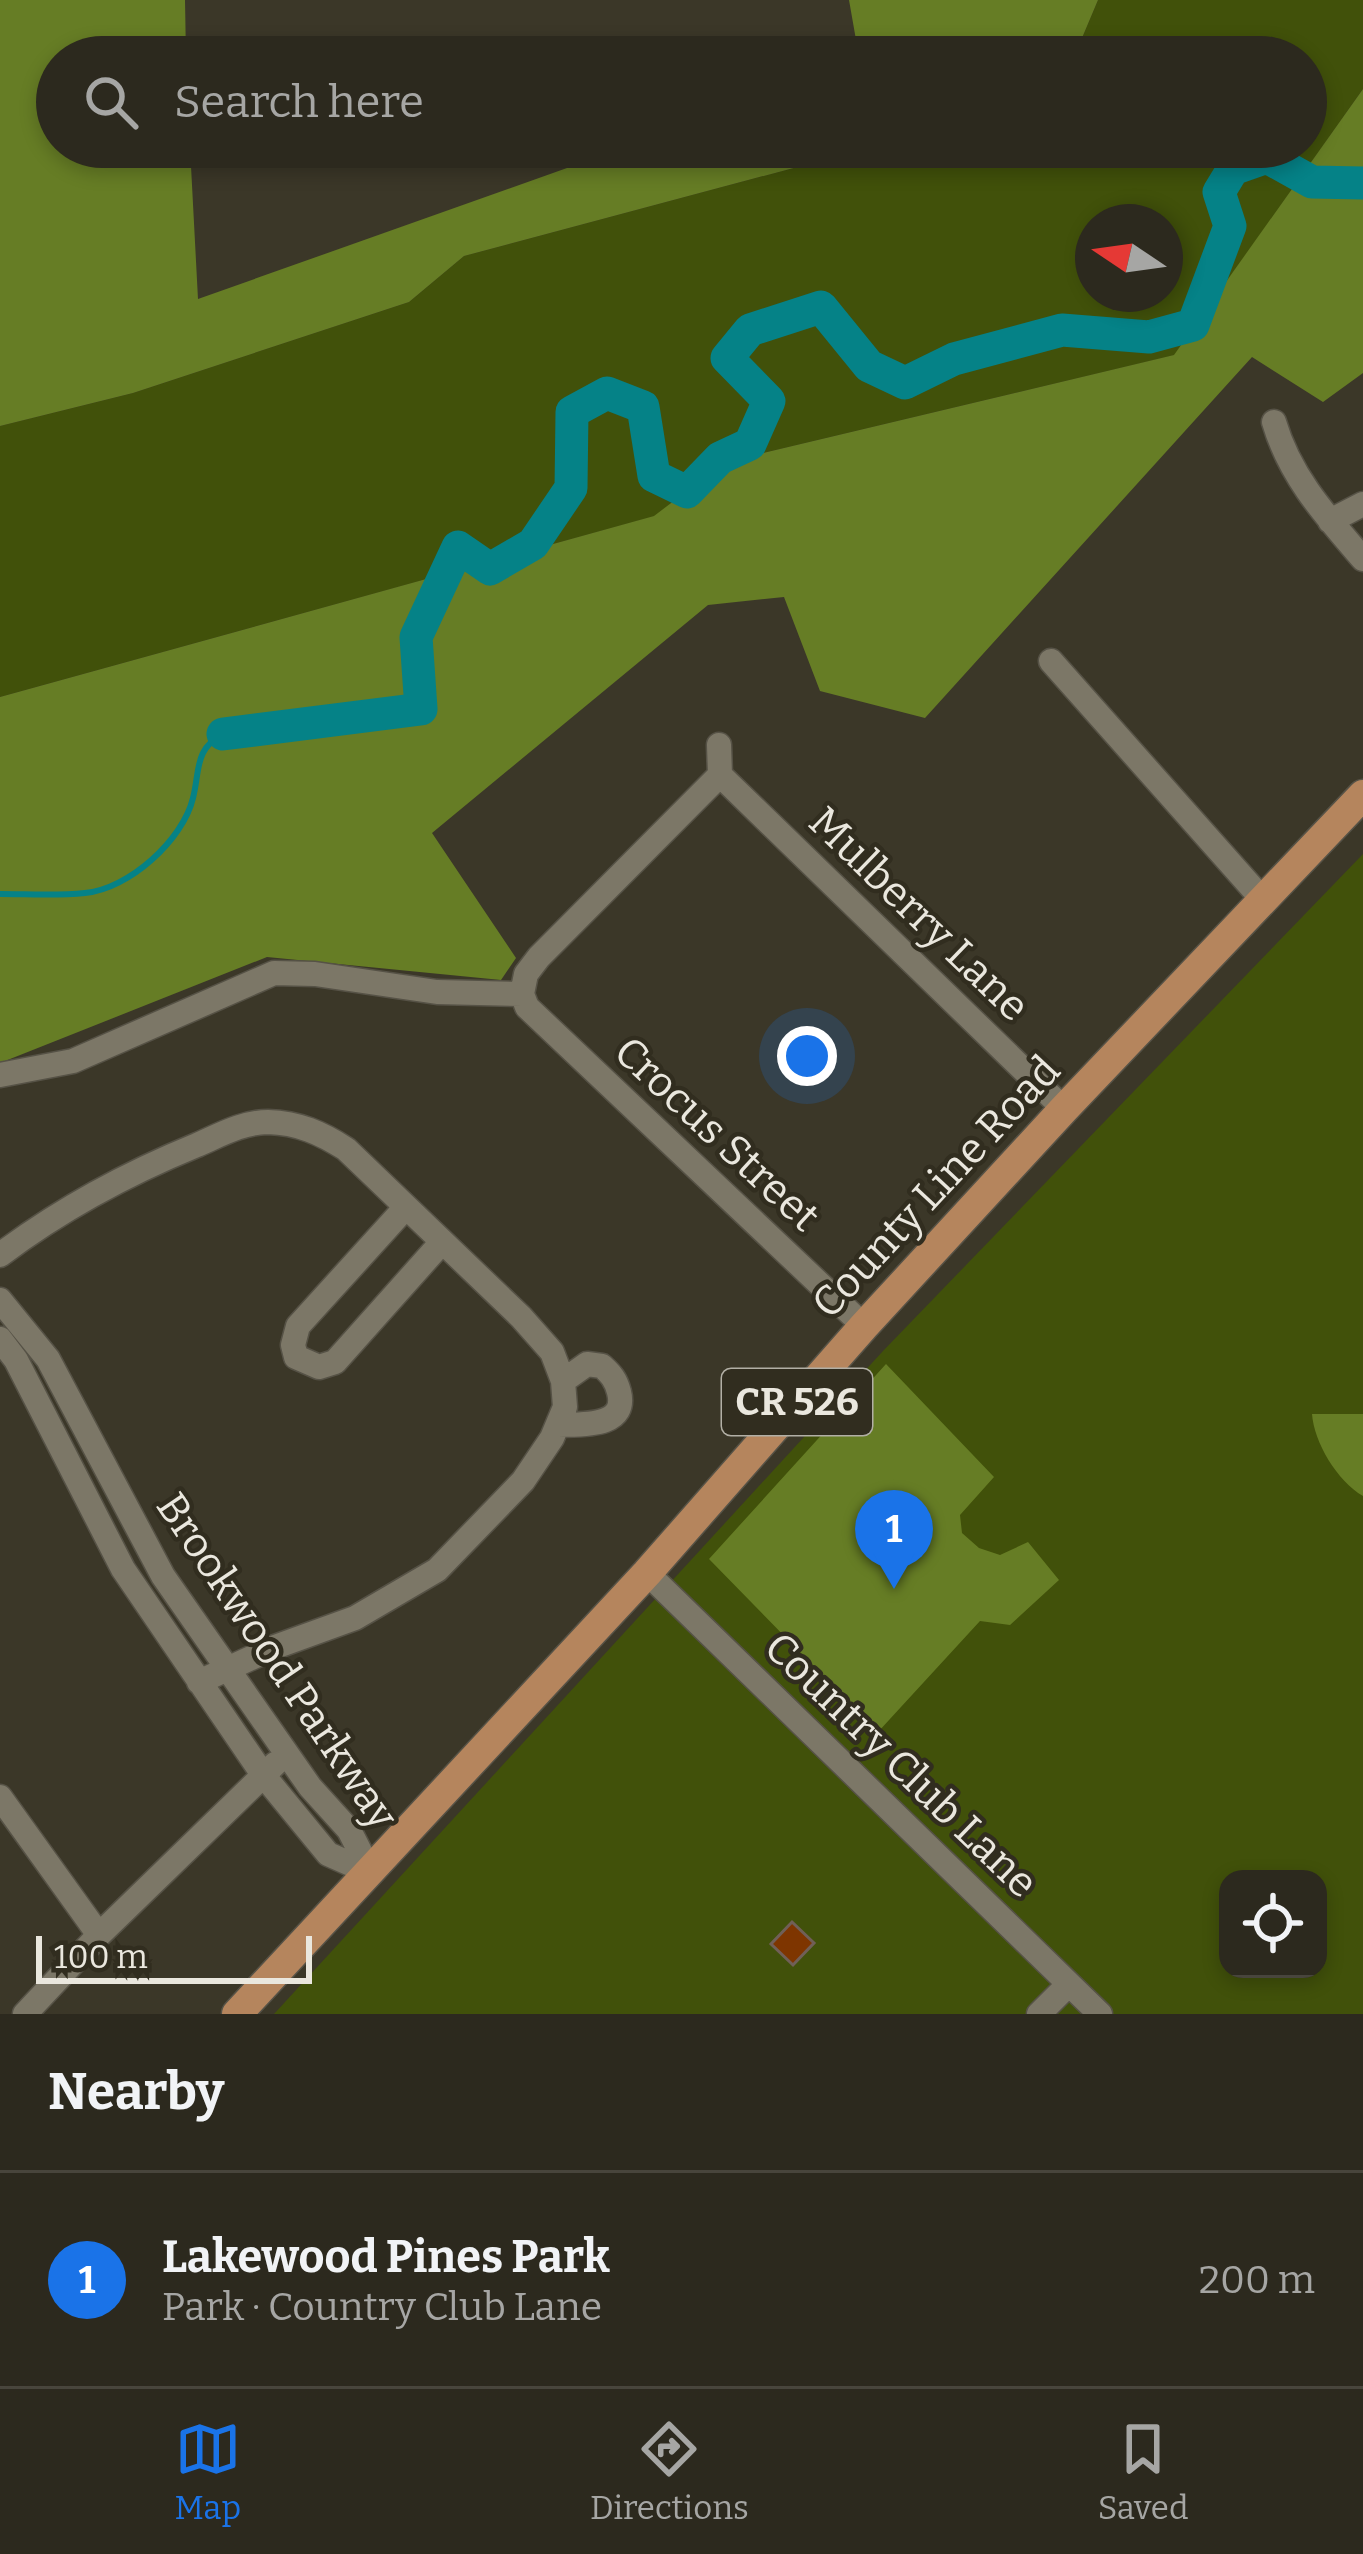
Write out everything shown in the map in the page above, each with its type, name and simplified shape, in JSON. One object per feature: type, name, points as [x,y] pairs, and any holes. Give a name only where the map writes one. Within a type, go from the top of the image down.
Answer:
[{"type":"main road","name":"County Line Road","points":[[237,2014],[647,1573],[864,1326],[1064,1109],[1363,795]]},
{"type":"street","points":[[1274,422],[1283,454],[1363,559]]},
{"type":"street","points":[[1330,521],[1363,504]]},
{"type":"street","points":[[1052,662],[1263,900]]},
{"type":"street","points":[[0,1075],[74,1061],[274,973],[315,974],[437,992],[522,994],[526,974],[539,958],[719,776],[719,745]]},
{"type":"street","name":"Mulberry Lane","points":[[719,776],[1064,1109]]},
{"type":"street","name":"Crocus Street","points":[[522,994],[527,1006],[626,1104],[864,1326]]},
{"type":"street","points":[[0,1255],[74,1203],[145,1166],[246,1124],[267,1122],[316,1130],[346,1149],[552,1352],[566,1408],[558,1425],[523,1481],[437,1570],[355,1618],[199,1682]]},
{"type":"street","points":[[406,1207],[298,1325],[293,1345],[296,1357],[319,1367],[334,1362],[442,1242]]},
{"type":"street","name":"Brookwood Parkway","points":[[0,1300],[48,1359],[163,1576],[286,1754],[349,1830],[370,1873]]},
{"type":"street","name":"Brookwood Parkway","points":[[0,1339],[16,1360],[123,1569],[264,1776],[328,1854],[370,1873]]},
{"type":"street","points":[[558,1425],[601,1422],[611,1418],[621,1402],[618,1386],[602,1366],[587,1364],[563,1382]]},
{"type":"street","name":"Country Club Lane","points":[[647,1573],[1100,2014]]},
{"type":"street","points":[[25,2014],[99,1935],[286,1754]]},
{"type":"street","points":[[0,1797],[99,1935]]},
{"type":"street","points":[[1039,2014],[1069,1984]]},
{"type":"green space","points":[[0,0],[185,0],[186,36],[36,36],[36,168],[191,168],[198,299],[567,168],[793,168],[464,256],[409,302],[133,393],[0,426]]},
{"type":"green space","points":[[849,0],[1098,0],[1083,36],[855,36]]},
{"type":"green space","points":[[1098,0],[1363,0],[1363,89],[1327,140],[1327,36],[1083,36]]},
{"type":"green space","points":[[1363,89],[1363,373],[1323,402],[1252,357],[925,718],[820,691],[784,597],[708,605],[432,833],[516,958],[501,980],[267,957],[0,1063],[0,697],[654,516],[725,462],[1174,355],[1307,168],[1327,168],[1327,140]]},
{"type":"green space","points":[[793,168],[1307,168],[1175,355],[725,462],[655,516],[0,697],[0,426],[133,393],[409,302],[464,256]]},
{"type":"green space","points":[[1363,854],[1363,2014],[274,2014],[883,1351]]},
{"type":"green space","points":[[886,1364],[994,1477],[960,1515],[962,1533],[979,1548],[1000,1555],[1028,1542],[1059,1580],[1010,1625],[980,1621],[878,1732],[709,1559]]},
{"type":"green space","points":[[1312,1414],[1363,1414],[1363,1496],[1328,1460]]},
{"type":"building","points":[[792,1922],[814,1943],[793,1965],[771,1944]]},
{"type":"waterway","points":[[223,734],[421,709],[416,637],[458,547],[490,569],[533,544],[571,488],[572,412],[607,393],[643,407],[654,476],[687,492],[720,458],[750,444],[769,401],[727,358],[750,330],[821,307],[869,366],[905,383],[954,359],[1062,330],[1149,337],[1193,325],[1230,226],[1219,192],[1236,168]]},
{"type":"waterway","points":[[1287,168],[1312,182],[1363,183]]},
{"type":"waterway","points":[[0,894],[85,893],[136,872],[178,830],[193,798],[203,754],[223,734]]},
{"type":"place","name":"Lakewood Pines Park","points":[[894,1589]]}]
